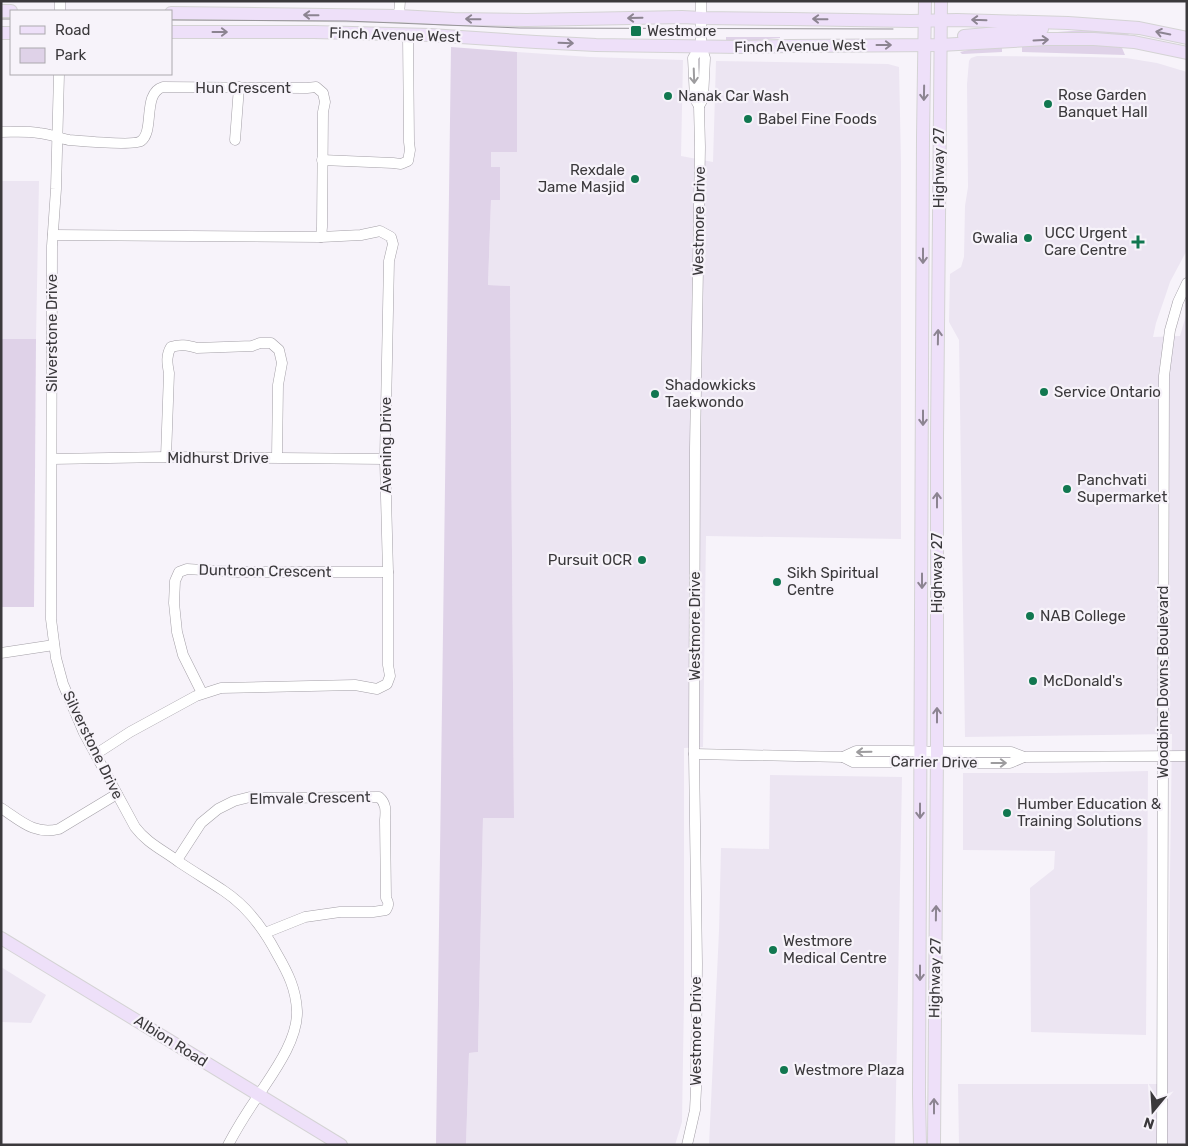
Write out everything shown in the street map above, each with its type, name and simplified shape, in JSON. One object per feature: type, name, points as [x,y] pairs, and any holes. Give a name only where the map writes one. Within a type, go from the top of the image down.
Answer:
[{"type":"main road","name":"Highway 27","points":[[920,1145],[925,1]]},
{"type":"main road","name":"Highway 27","points":[[934,1145],[940,1]]},
{"type":"main road","name":"Finch Avenue West","points":[[172,13],[400,16],[527,20],[682,17],[940,20],[1082,24],[1139,28],[1187,38]]},
{"type":"main road","name":"Finch Avenue West","points":[[940,42],[1082,24]]},
{"type":"main road","points":[[1134,42],[1139,28]]},
{"type":"main road","name":"Finch Avenue West","points":[[172,32],[408,34],[587,44],[742,47],[1094,39],[1134,42],[1187,53]]},
{"type":"main road","name":"Albion Road","points":[[1,938],[340,1145]]},
{"type":"street","points":[[400,1],[400,16]]},
{"type":"street","name":"Westmore Drive","points":[[687,1145],[695,1110],[696,1089],[695,448],[700,172],[699,106],[703,99],[705,58],[701,46],[702,1]]},
{"type":"street","points":[[322,160],[401,164],[408,161],[410,150],[408,34]]},
{"type":"street","name":"Silverstone Drive","points":[[59,75],[52,269],[50,540],[51,619],[54,645],[63,684],[76,715],[135,827],[142,836],[166,854],[226,892],[243,906],[266,933],[292,983],[297,1010],[291,1041],[228,1145]]},
{"type":"street","name":"Hun Crescent","points":[[57,137],[69,140],[122,143],[141,141],[146,135],[152,96],[159,88],[163,87],[316,87],[323,92],[325,102],[323,112],[321,237]]},
{"type":"street","points":[[235,140],[239,87]]},
{"type":"street","points":[[1,132],[41,133],[57,137]]},
{"type":"street","name":"Avening Drive","points":[[53,235],[321,237],[361,235],[380,231],[391,237],[393,244],[389,261],[385,459],[388,665],[390,676],[387,684],[377,689],[355,685],[221,688],[202,693],[130,732],[96,754]]},
{"type":"street","name":"Woodbine Downs Boulevard","points":[[1162,1145],[1164,376],[1170,330],[1178,302],[1187,283]]},
{"type":"street","points":[[166,458],[167,362],[168,352],[171,347],[179,345],[197,348],[252,346],[271,343],[280,350],[282,363],[278,385],[277,458]]},
{"type":"street","name":"Midhurst Drive","points":[[52,459],[385,459]]},
{"type":"street","name":"Duntroon Crescent","points":[[202,693],[183,655],[177,632],[174,603],[175,581],[179,572],[187,569],[236,572],[388,572]]},
{"type":"street","points":[[1,653],[54,645]]},
{"type":"street","name":"Carrier Drive","points":[[694,754],[843,756],[853,762],[921,757],[1010,763],[1024,757],[1187,756]]},
{"type":"street","points":[[1,808],[28,826],[51,831],[59,829],[117,794]]},
{"type":"street","name":"Elmvale Crescent","points":[[178,860],[202,823],[218,809],[234,801],[250,797],[378,797],[384,801],[386,810],[386,898],[389,902],[386,910],[340,912],[310,916],[266,933]]},
{"type":"shaded area","points":[[517,52],[683,60],[681,156],[713,162],[716,61],[888,64],[899,67],[901,163],[901,539],[706,536],[703,747],[684,748],[682,1122],[675,1145],[466,1145],[469,1053],[478,1052],[483,818],[514,818],[510,286],[488,285],[491,200],[500,200],[500,167],[491,167],[491,151],[517,151]]},
{"type":"shaded area","points":[[977,56],[1126,58],[1157,63],[1187,72],[1187,250],[1170,282],[1153,337],[1180,336],[1187,312],[1187,1145],[959,1145],[958,1084],[1167,1084],[1172,734],[965,737],[959,340],[949,322],[950,274],[961,267],[964,257],[965,206],[968,187],[967,84],[969,61]]},
{"type":"shaded area","points":[[1,181],[39,181],[36,339],[1,339]]},
{"type":"shaded area","points":[[1148,771],[1146,1035],[1031,1032],[1030,888],[1054,869],[1055,851],[963,850],[963,773]]},
{"type":"shaded area","points":[[770,775],[902,777],[895,1145],[709,1145],[721,848],[769,849]]},
{"type":"shaded area","points":[[1,967],[46,995],[31,1023],[1,1022]]},
{"type":"green space","points":[[1085,30],[1130,33],[1127,36],[1004,36]]},
{"type":"green space","points":[[726,37],[780,38],[735,42],[726,40]]},
{"type":"green space","points":[[1022,45],[1118,46],[1122,48],[1125,55],[1022,52]]},
{"type":"green space","points":[[1002,46],[1002,52],[962,54],[960,52],[977,48]]},
{"type":"green space","points":[[451,47],[517,52],[517,152],[491,152],[491,167],[500,167],[500,200],[491,200],[488,285],[510,286],[514,818],[483,818],[478,1052],[469,1053],[466,1145],[436,1145]]},
{"type":"green space","points":[[1,339],[36,339],[34,607],[1,607]]},
{"type":"tram line","points":[[1,19],[10,19]]},
{"type":"tram line","points":[[172,20],[346,21],[520,28],[893,29]]},
{"type":"place","name":"Westmore","points":[[636,31]]},
{"type":"place","name":"Nanak Car Wash","points":[[668,96]]},
{"type":"place","name":"Rose Garden Banquet Hall","points":[[1048,104]]},
{"type":"place","name":"Babel Fine Foods","points":[[748,119]]},
{"type":"place","name":"Rexdale Jame Masjid","points":[[635,179]]},
{"type":"place","name":"Gwalia","points":[[1028,238]]},
{"type":"place","name":"UCC Urgent Care Centre","points":[[1138,242]]},
{"type":"place","name":"Service Ontario","points":[[1044,392]]},
{"type":"place","name":"Shadowkicks Taekwondo","points":[[655,394]]},
{"type":"place","name":"Panchvati Supermarket","points":[[1067,489]]},
{"type":"place","name":"Pursuit OCR","points":[[642,560]]},
{"type":"place","name":"Sikh Spiritual Centre","points":[[777,582]]},
{"type":"place","name":"NAB College","points":[[1030,616]]},
{"type":"place","name":"McDonald's","points":[[1033,681]]},
{"type":"place","name":"Humber Education & Training Solutions","points":[[1007,813]]},
{"type":"place","name":"Westmore Medical Centre","points":[[773,950]]},
{"type":"place","name":"Westmore Plaza","points":[[784,1070]]}]
